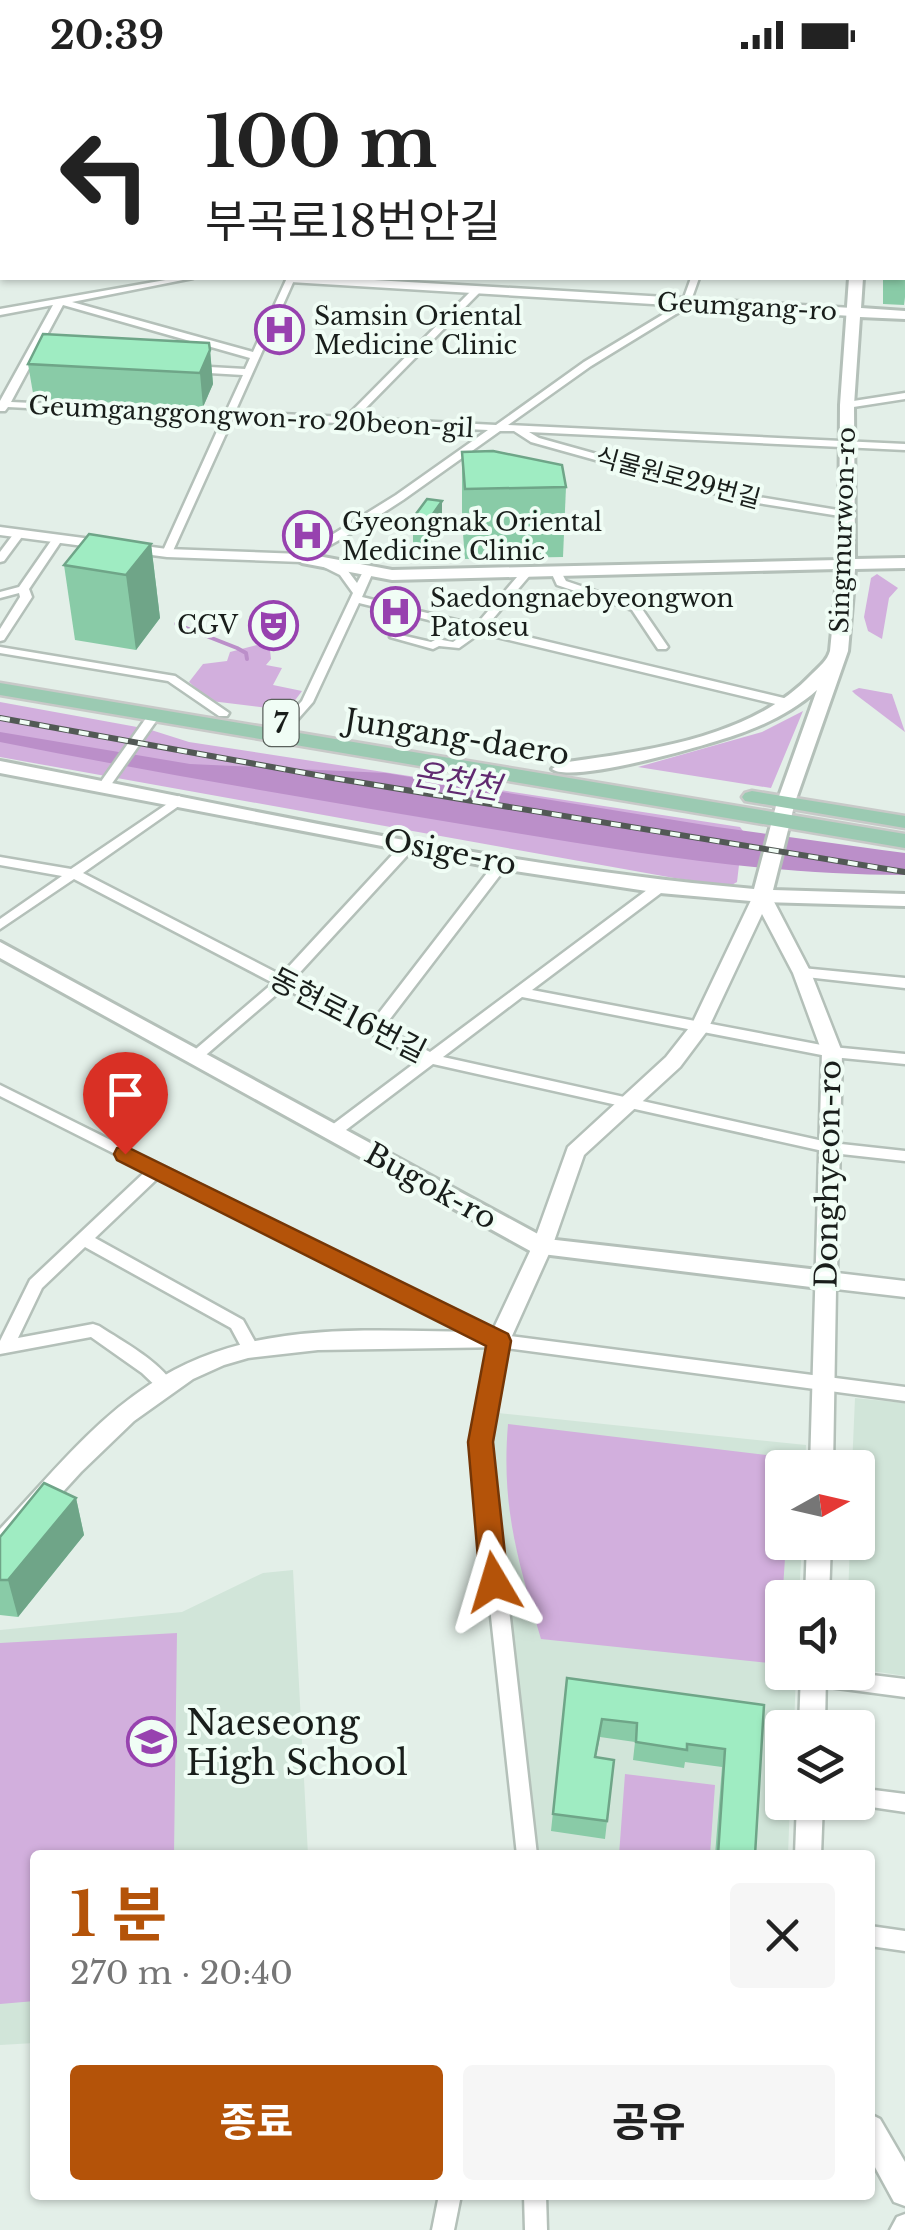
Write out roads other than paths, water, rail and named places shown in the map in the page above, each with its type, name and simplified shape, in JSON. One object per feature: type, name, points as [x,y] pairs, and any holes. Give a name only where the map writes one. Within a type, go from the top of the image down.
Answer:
[{"type":"main road","name":"Singmurwon-ro","points":[[762,896],[782,818],[839,651],[847,565],[847,405],[856,280]]},
{"type":"main road","name":"Geumgang-ro","points":[[852,312],[905,315]]},
{"type":"main road","points":[[302,558],[392,575],[905,563]]},
{"type":"main road","points":[[561,769],[616,762],[756,724],[792,704],[823,675],[839,651]]},
{"type":"main road","name":"Jungang-daero","points":[[0,675],[561,769],[782,818],[905,822]]},
{"type":"main road","name":"Jungang-daero","points":[[0,689],[905,840]]},
{"type":"main road","name":"Osige-ro","points":[[0,767],[502,863],[660,887],[762,896],[905,900]]},
{"type":"main road","name":"Bugok-ro","points":[[0,949],[542,1248],[827,1280]]},
{"type":"street","points":[[0,312],[178,280]]},
{"type":"street","points":[[167,553],[289,280]]},
{"type":"street","name":"Geumgang-ro","points":[[324,280],[852,312]]},
{"type":"street","points":[[0,531],[167,553],[302,558],[390,511],[625,337],[686,304],[694,280]]},
{"type":"street","points":[[348,421],[478,289]]},
{"type":"street","points":[[60,301],[255,356]]},
{"type":"street","points":[[1,407],[60,301]]},
{"type":"street","points":[[28,360],[48,362]]},
{"type":"street","points":[[188,369],[248,372]]},
{"type":"street","points":[[847,405],[905,396]]},
{"type":"street","name":"Geumganggongwon-ro 20beon-gil","points":[[1,407],[905,447]]},
{"type":"street","name":"식물원로29번길","points":[[507,427],[535,440],[739,497],[846,514]]},
{"type":"street","points":[[0,560],[19,534]]},
{"type":"street","points":[[0,595],[23,588],[57,540]]},
{"type":"street","points":[[322,562],[344,572],[357,596],[792,704]]},
{"type":"street","points":[[287,724],[307,702],[368,572]]},
{"type":"street","points":[[396,637],[433,646],[437,642],[454,646],[478,628],[527,572]]},
{"type":"street","points":[[556,572],[561,584],[636,608],[662,646]]},
{"type":"street","points":[[0,638],[26,597],[23,588]]},
{"type":"street","points":[[0,650],[171,678],[223,713]]},
{"type":"street","points":[[104,786],[152,717]]},
{"type":"street","points":[[0,924],[179,800]]},
{"type":"street","points":[[195,1056],[282,983],[410,844]]},
{"type":"street","name":"동현로16번길","points":[[0,861],[74,874],[432,1059],[832,1148],[905,1156]]},
{"type":"street","points":[[372,1031],[502,863]]},
{"type":"street","points":[[333,1132],[660,887]]},
{"type":"street","points":[[526,1850],[480,1442],[499,1341],[542,1248],[576,1152],[673,1062],[700,1026],[762,896]]},
{"type":"street","name":"Donghyeon-ro","points":[[762,896],[802,974],[832,1052],[822,1450]]},
{"type":"street","points":[[802,974],[905,983]]},
{"type":"street","points":[[520,992],[832,1052],[905,1059]]},
{"type":"street","points":[[0,1090],[499,1341]]},
{"type":"street","points":[[2,1347],[36,1284],[157,1170]]},
{"type":"street","points":[[86,1240],[237,1324],[251,1349]]},
{"type":"street","name":"Bugok-ro","points":[[827,1280],[905,1288]]},
{"type":"street","points":[[2,1347],[93,1330],[148,1368],[166,1386]]},
{"type":"street","points":[[0,1545],[108,1430],[166,1386],[216,1359],[283,1343],[499,1341],[905,1394]]},
{"type":"street","points":[[875,1684],[905,1688]]},
{"type":"street","points":[[875,1799],[905,1803]]},
{"type":"street","points":[[808,1850],[809,1820]]},
{"type":"street","points":[[875,1937],[905,1941]]},
{"type":"street","points":[[875,2137],[905,2191]]},
{"type":"street","points":[[443,2230],[449,2200]]},
{"type":"street","points":[[536,2200],[536,2230]]},
{"type":"waterway","points":[[176,624],[237,648],[246,653],[247,659]]},
{"type":"railway","points":[[0,718],[333,778],[905,872]]},
{"type":"place","name":"Samsin Oriental Medicine Clinic","points":[[279,330]]},
{"type":"place","name":"Gyeongnak Oriental Medicine Clinic","points":[[307,536]]},
{"type":"place","name":"Saedongnaebyeongwon Patoseu","points":[[395,612]]},
{"type":"place","name":"CGV","points":[[273,625]]},
{"type":"place","name":"Naeseong High School","points":[[151,1742]]},
{"type":"water label","name":"온천천","points":[[457,781]]}]
